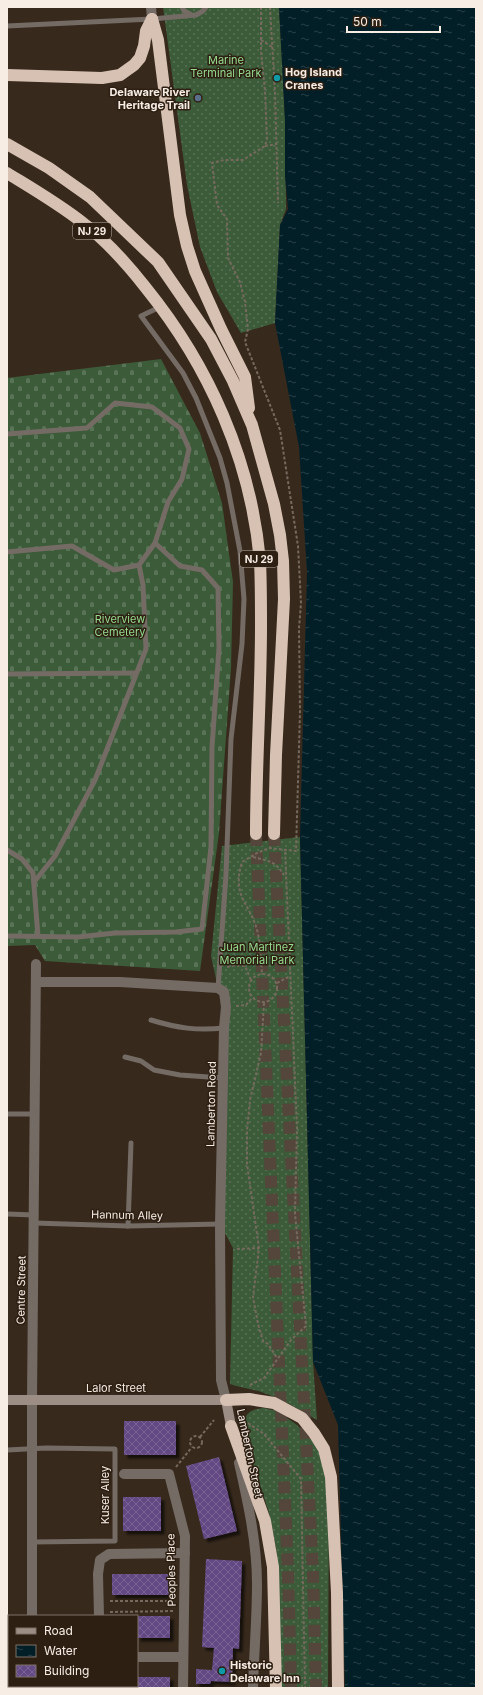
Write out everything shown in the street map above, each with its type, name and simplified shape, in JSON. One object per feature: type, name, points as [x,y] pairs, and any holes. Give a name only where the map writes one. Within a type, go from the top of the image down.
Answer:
[{"type":"highway","points":[[7,75],[102,78],[120,75],[134,65],[140,58],[151,13]]},
{"type":"highway","points":[[151,13],[158,40],[179,207],[187,246],[195,271],[221,329],[245,377],[252,425]]},
{"type":"highway","name":"NJ 29","points":[[7,144],[44,164],[90,197],[158,262],[211,339],[233,381],[252,425],[274,504],[283,561],[284,599],[276,755],[274,834]]},
{"type":"highway","name":"NJ 29","points":[[7,173],[48,198],[84,224],[122,260],[161,307],[190,351],[214,392],[232,437],[250,496],[257,536],[261,582],[261,673],[257,754],[256,834]]},
{"type":"highway","points":[[226,1400],[249,1399],[274,1403],[302,1418],[324,1449],[331,1477],[337,1593],[338,1688]]},
{"type":"highway","points":[[231,1426],[265,1521],[273,1567],[276,1688]]},
{"type":"main road","name":"Lalor Street","points":[[7,1400],[226,1400]]},
{"type":"main road","name":"Lamberton Street","points":[[226,1400],[231,1426]]},
{"type":"street","name":"Centre Street","points":[[32,1615],[32,1400],[36,1114],[36,964]]},
{"type":"street","points":[[37,982],[120,982],[218,985]]},
{"type":"street","name":"Lamberton Road","points":[[218,985],[224,992],[226,1007],[224,1028],[220,1224]]},
{"type":"street","name":"Lamberton Street","points":[[220,1224],[221,1380],[226,1400]]},
{"type":"street","name":"Lamberton Street","points":[[231,1426],[251,1516],[254,1548],[257,1584],[253,1688]]},
{"type":"street","name":"Peoples Place","points":[[124,1474],[169,1474],[185,1536],[183,1688]]},
{"type":"street","points":[[104,1614],[98,1574],[100,1560],[109,1554],[185,1553]]},
{"type":"street","points":[[138,1657],[183,1657]]},
{"type":"lane","points":[[182,7],[184,11],[191,14]]},
{"type":"lane","points":[[7,26],[151,13],[191,14],[200,13],[206,7]]},
{"type":"lane","points":[[161,307],[141,316],[182,373],[196,398],[209,429],[227,483],[240,551],[243,579],[244,598],[242,644],[231,739],[226,875],[218,985]]},
{"type":"lane","points":[[7,434],[87,428],[115,403],[152,407],[180,428],[189,449],[182,479],[168,502],[155,543],[140,565],[143,585],[146,649],[95,780],[55,856],[34,882]]},
{"type":"lane","points":[[7,936],[78,937],[115,933],[176,932],[202,929],[211,848],[212,747],[219,648],[218,588],[202,570],[180,566],[155,543]]},
{"type":"lane","points":[[7,552],[72,546],[114,570],[140,565]]},
{"type":"lane","points":[[7,674],[136,673]]},
{"type":"lane","points":[[7,850],[22,859],[33,873],[38,936]]},
{"type":"lane","points":[[151,1020],[183,1028],[201,1030],[224,1028]]},
{"type":"lane","points":[[125,1057],[141,1061],[154,1070],[180,1075],[223,1078]]},
{"type":"lane","points":[[7,1114],[36,1114]]},
{"type":"lane","points":[[128,1226],[130,1143]]},
{"type":"lane","name":"Hannum Alley","points":[[7,1214],[34,1219],[128,1226],[220,1224]]},
{"type":"lane","points":[[7,1450],[33,1449]]},
{"type":"lane","name":"Kuser Alley","points":[[32,1542],[115,1541],[115,1449],[33,1449]]},
{"type":"path","points":[[261,7],[261,40],[267,139],[265,146]]},
{"type":"path","points":[[270,7],[277,144],[278,203]]},
{"type":"path","points":[[261,40],[272,47]]},
{"type":"path","points":[[262,974],[258,934],[240,894],[238,886],[239,873],[242,862],[269,848],[296,851],[300,712],[299,628],[301,603],[298,546],[280,430],[245,342],[248,329],[245,302],[240,282],[228,258],[227,219],[217,205],[212,163],[224,160],[243,160],[265,146],[277,144]]},
{"type":"path","points":[[250,1384],[264,1378],[291,1340],[306,1326],[295,1214],[297,1128],[285,849]]},
{"type":"path","points":[[253,857],[277,864],[285,876]]},
{"type":"path","points":[[218,985],[223,970],[236,965],[244,966],[251,980]]},
{"type":"path","points":[[262,974],[271,976],[277,983],[277,992],[273,1000],[260,1003],[252,998],[248,989],[251,980],[262,974]]},
{"type":"path","points":[[277,983],[290,976]]},
{"type":"path","points":[[234,1007],[246,1005],[252,998]]},
{"type":"path","points":[[264,1003],[261,1053],[250,1100],[247,1131],[247,1164],[259,1248],[253,1297],[255,1311],[264,1340],[278,1358]]},
{"type":"path","points":[[237,1249],[259,1248]]},
{"type":"path","points":[[200,1437],[214,1420]]},
{"type":"path","points":[[248,1423],[264,1434],[301,1479],[305,1688]]},
{"type":"path","points":[[192,1447],[190,1441],[192,1437],[200,1437]]},
{"type":"path","points":[[192,1447],[197,1448],[201,1446],[202,1443],[200,1437]]},
{"type":"path","points":[[176,1468],[192,1447]]},
{"type":"path","points":[[108,1601],[173,1601]]},
{"type":"path","points":[[104,1614],[173,1611]]},
{"type":"green space","name":"Marine Terminal Park","points":[[163,7],[279,7],[285,120],[286,209],[280,225],[275,323],[241,333],[217,292],[200,247],[187,185]]},
{"type":"green space","name":"Riverview Cemetery","points":[[161,359],[200,433],[222,503],[233,582],[231,668],[219,833],[200,971],[45,961],[35,945],[7,946],[7,378]]},
{"type":"green space","name":"Juan Martinez Memorial Park","points":[[300,837],[313,1362],[317,1420],[291,1405],[271,1396],[230,1384],[233,1248],[220,1224],[226,1007],[218,988],[211,956],[222,846]]},
{"type":"green space","points":[[264,1408],[277,1411],[297,1425],[318,1447],[329,1491],[328,1688],[281,1688],[280,1618],[276,1548],[269,1513],[242,1428],[248,1413]]},
{"type":"water","points":[[279,7],[476,7],[476,1688],[345,1688],[338,1425],[313,1362],[300,837],[307,572],[299,447],[275,323],[280,225],[288,209],[285,176],[285,120]]},
{"type":"building","points":[[124,1421],[176,1421],[176,1455],[124,1455]]},
{"type":"building","points":[[219,1457],[237,1531],[204,1539],[186,1466]]},
{"type":"building","points":[[123,1497],[161,1497],[161,1531],[123,1531]]},
{"type":"building","points":[[206,1559],[242,1561],[239,1649],[233,1648],[232,1682],[211,1681],[210,1684],[196,1684],[196,1669],[212,1670],[214,1648],[202,1647]]},
{"type":"building","points":[[112,1574],[170,1574],[170,1595],[112,1595]]},
{"type":"building","points":[[138,1616],[170,1616],[170,1638],[138,1638]]},
{"type":"building","points":[[138,1677],[170,1677],[170,1688],[137,1688]]},
{"type":"tunnel","points":[[256,834],[288,1572],[291,1688]]},
{"type":"tunnel","points":[[274,834],[313,1573],[316,1688]]},
{"type":"place","name":"Hog Island Cranes","points":[[277,78]]},
{"type":"place","name":"Delaware River Heritage Trail","points":[[198,98]]},
{"type":"place","name":"Historic Delaware Inn","points":[[222,1671]]}]
